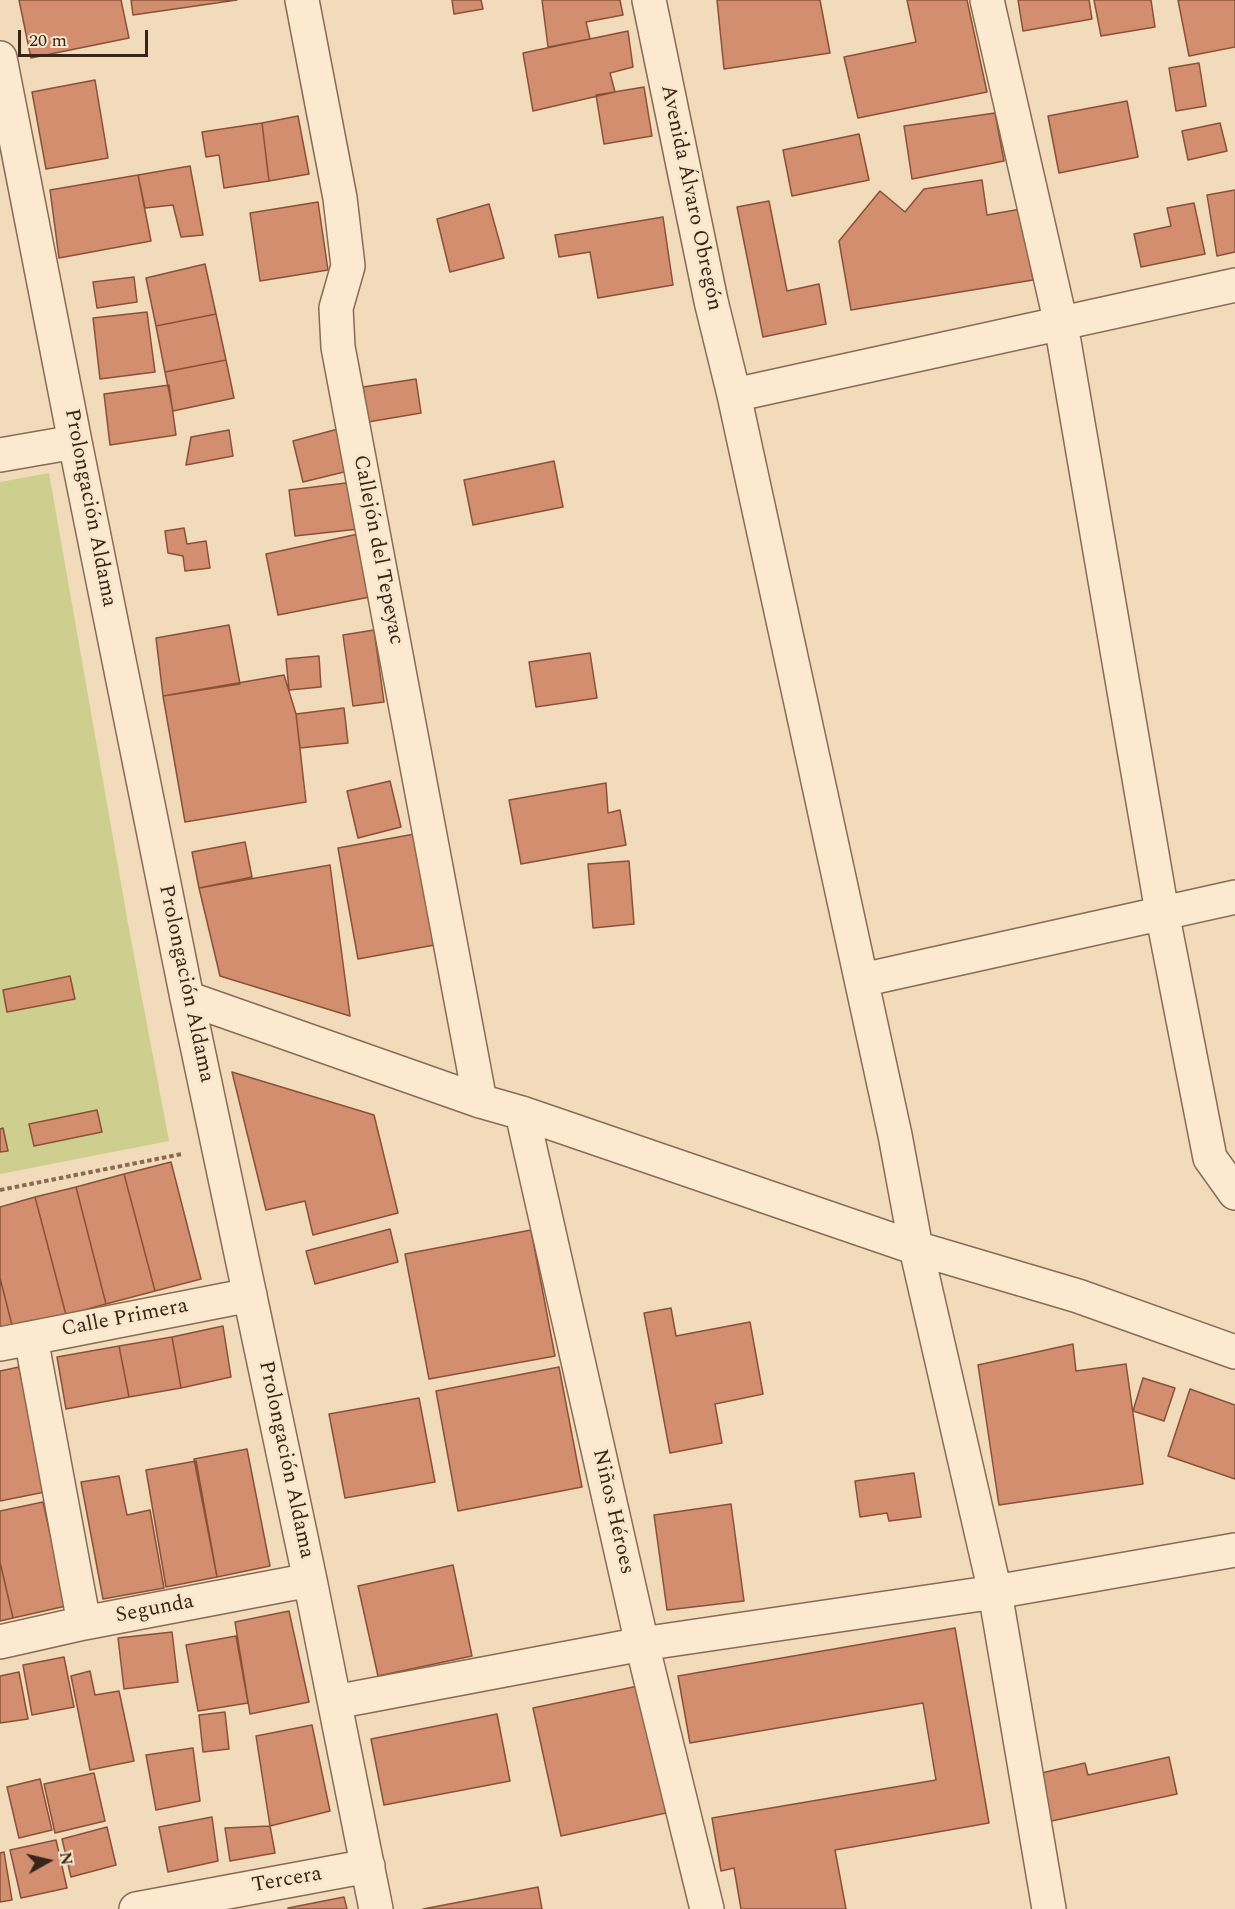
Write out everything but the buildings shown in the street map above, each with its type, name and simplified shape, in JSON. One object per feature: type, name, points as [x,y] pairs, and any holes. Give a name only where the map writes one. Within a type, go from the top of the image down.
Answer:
[{"type":"street","name":"Callejón del Tepeyac","points":[[302,0],[340,198],[348,266],[336,308],[338,347],[480,1101]]},
{"type":"street","name":"Avenida Álvaro Obregón","points":[[649,0],[711,301],[734,395],[862,980],[916,1248],[995,1592],[1049,1909]]},
{"type":"street","points":[[987,0],[1061,324],[1161,912],[1210,1158],[1235,1193]]},
{"type":"street","name":"Prolongación Aldama","points":[[0,58],[5,108],[376,1909]]},
{"type":"street","points":[[734,395],[1235,285]]},
{"type":"street","points":[[0,455],[75,442]]},
{"type":"street","points":[[862,980],[1235,897]]},
{"type":"street","points":[[187,998],[480,1101],[522,1113],[916,1248],[1078,1296],[1235,1352]]},
{"type":"street","name":"Niños Héroes","points":[[522,1113],[642,1644],[707,1909]]},
{"type":"street","name":"Calle Primera","points":[[15,1341],[250,1295]]},
{"type":"street","points":[[15,1341],[84,1623]]},
{"type":"street","points":[[335,1702],[642,1644],[995,1592],[1235,1550]]},
{"type":"street","name":"Segunda","points":[[0,1642],[84,1623],[310,1580]]},
{"type":"street","name":"Tercera","points":[[143,1908],[368,1866]]},
{"type":"path","points":[[0,1190],[219,1147]]},
{"type":"green space","points":[[49,473],[129,929],[169,1141],[0,1174],[0,482]]}]
